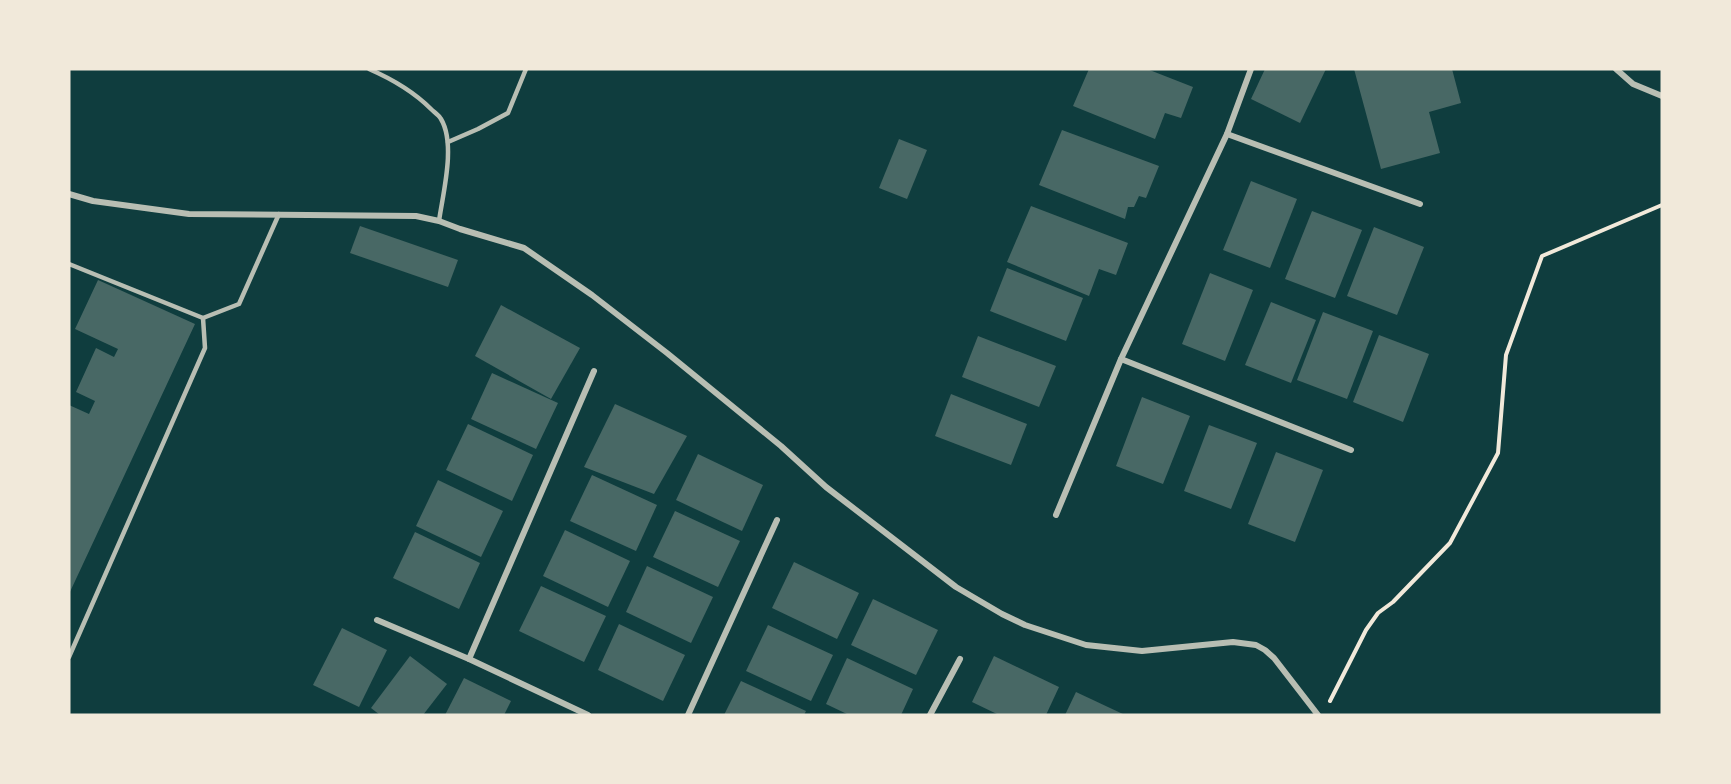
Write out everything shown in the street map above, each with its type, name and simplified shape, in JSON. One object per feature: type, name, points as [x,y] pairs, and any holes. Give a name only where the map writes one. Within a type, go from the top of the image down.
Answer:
[{"type":"street","points":[[1056,515],[1121,359],[1227,134],[1251,69]]},
{"type":"street","points":[[1616,69],[1633,84],[1662,96]]},
{"type":"street","points":[[1227,134],[1420,204]]},
{"type":"street","points":[[69,194],[93,201],[189,214],[416,216],[439,220],[460,230],[524,248],[592,295],[667,353],[781,446],[826,487],[956,587],[1025,625],[1086,645],[1142,651],[1233,642],[1256,645],[1274,658],[1318,715]]},
{"type":"street","points":[[1121,359],[1351,450]]},
{"type":"street","points":[[469,658],[594,371]]},
{"type":"street","points":[[688,715],[777,520]]},
{"type":"street","points":[[377,620],[469,658],[588,715]]},
{"type":"street","points":[[930,715],[960,659]]},
{"type":"lane","points":[[369,69],[419,96],[441,119],[448,142],[447,171],[439,220]]},
{"type":"lane","points":[[448,142],[508,113],[526,69]]},
{"type":"lane","points":[[69,264],[203,318],[239,304],[279,214]]},
{"type":"lane","points":[[69,657],[204,348],[203,318]]},
{"type":"path","points":[[1328,704],[1366,630],[1378,613],[1394,602],[1450,543],[1498,453],[1506,355],[1542,256],[1662,205]]},
{"type":"building","points":[[1089,69],[1147,69],[1193,87],[1181,118],[1165,113],[1155,139],[1073,106]]},
{"type":"building","points":[[1265,69],[1326,69],[1300,123],[1251,99]]},
{"type":"building","points":[[1354,69],[1452,69],[1461,103],[1429,112],[1440,153],[1381,169]]},
{"type":"building","points":[[1062,130],[1159,166],[1146,198],[1139,196],[1134,207],[1128,207],[1125,219],[1039,185]]},
{"type":"building","points":[[899,139],[927,150],[907,199],[879,188]]},
{"type":"building","points":[[1251,181],[1297,199],[1270,268],[1223,250]]},
{"type":"building","points":[[1031,206],[1128,243],[1116,275],[1099,269],[1089,296],[1007,262]]},
{"type":"building","points":[[1312,211],[1362,230],[1335,298],[1285,279]]},
{"type":"building","points":[[360,226],[458,260],[448,287],[350,253]]},
{"type":"building","points":[[1374,227],[1424,247],[1397,315],[1347,296]]},
{"type":"building","points":[[1007,268],[1083,298],[1066,341],[990,311]]},
{"type":"building","points":[[1210,273],[1253,290],[1225,361],[1182,344]]},
{"type":"building","points":[[98,280],[195,324],[69,594],[69,405],[89,414],[95,401],[76,392],[96,348],[114,357],[118,349],[75,329]]},
{"type":"building","points":[[1271,302],[1316,320],[1291,383],[1245,365]]},
{"type":"building","points":[[501,305],[580,348],[551,399],[475,356]]},
{"type":"building","points":[[1323,312],[1373,331],[1347,399],[1297,380]]},
{"type":"building","points":[[1379,335],[1429,354],[1403,422],[1353,402]]},
{"type":"building","points":[[978,336],[1056,366],[1039,407],[962,377]]},
{"type":"building","points":[[492,373],[558,403],[536,449],[471,419]]},
{"type":"building","points":[[951,394],[1027,424],[1011,465],[935,436]]},
{"type":"building","points":[[1142,397],[1190,416],[1163,484],[1116,466]]},
{"type":"building","points":[[615,404],[687,436],[654,494],[584,467]]},
{"type":"building","points":[[468,424],[533,455],[512,501],[446,470]]},
{"type":"building","points":[[1209,425],[1257,443],[1231,509],[1184,491]]},
{"type":"building","points":[[1276,452],[1323,470],[1295,542],[1248,524]]},
{"type":"building","points":[[698,454],[763,485],[742,531],[676,500]]},
{"type":"building","points":[[592,475],[657,505],[636,551],[570,521]]},
{"type":"building","points":[[438,480],[503,511],[481,557],[416,526]]},
{"type":"building","points":[[675,511],[740,541],[718,587],[653,557]]},
{"type":"building","points":[[565,530],[630,561],[608,607],[543,576]]},
{"type":"building","points":[[415,532],[480,563],[459,609],[393,578]]},
{"type":"building","points":[[794,562],[859,593],[837,639],[772,608]]},
{"type":"building","points":[[647,566],[713,597],[691,643],[626,612]]},
{"type":"building","points":[[541,586],[606,616],[584,662],[519,631]]},
{"type":"building","points":[[873,599],[938,630],[916,675],[851,645]]},
{"type":"building","points":[[619,624],[685,655],[663,701],[598,670]]},
{"type":"building","points":[[768,625],[833,655],[811,701],[746,671]]},
{"type":"building","points":[[342,628],[387,650],[359,707],[313,685]]},
{"type":"building","points":[[410,656],[447,684],[423,715],[380,715],[371,708]]},
{"type":"building","points":[[994,656],[1059,687],[1046,715],[999,715],[972,702]]},
{"type":"building","points":[[847,658],[913,689],[901,715],[849,715],[826,704]]},
{"type":"building","points":[[464,678],[511,701],[504,715],[445,715]]},
{"type":"building","points":[[741,681],[806,711],[804,715],[724,715]]},
{"type":"building","points":[[1076,692],[1125,715],[1065,715]]}]
